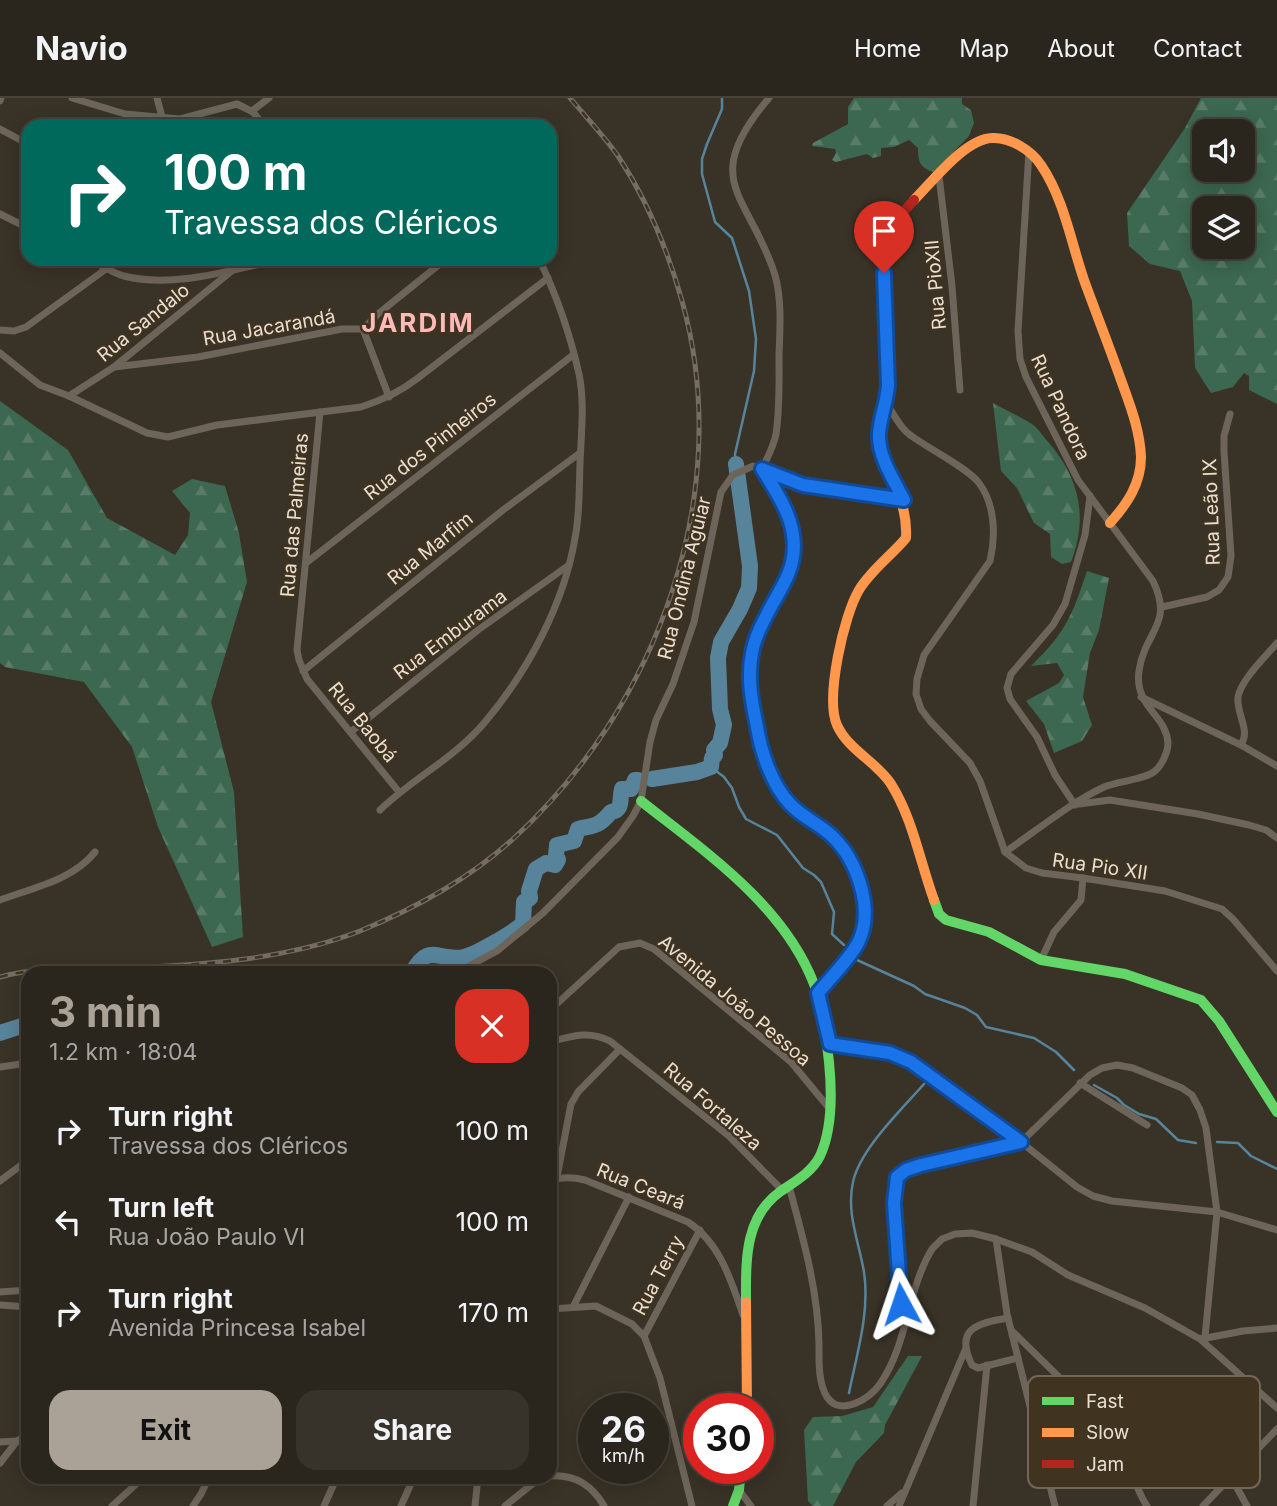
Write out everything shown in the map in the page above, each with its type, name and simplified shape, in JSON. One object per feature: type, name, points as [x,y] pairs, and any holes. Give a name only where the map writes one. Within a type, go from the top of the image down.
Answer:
[{"type":"street","points":[[72,98],[125,114],[180,119],[237,104],[252,111],[258,119]]},
{"type":"street","points":[[157,98],[162,117]]},
{"type":"street","points":[[252,111],[269,98]]},
{"type":"street","points":[[767,99],[735,150],[733,183],[776,277],[779,401],[775,437],[762,469],[787,508],[794,548],[790,571],[759,630],[752,652],[750,692],[757,731],[778,788],[790,805],[830,834],[850,859],[865,909],[864,927],[858,943],[818,993]]},
{"type":"street","points":[[0,129],[21,140]]},
{"type":"street","points":[[1110,523],[1130,502],[1136,486],[1140,448],[1134,419],[1057,197],[1043,167],[1029,151],[1006,140],[980,139],[964,148],[939,176],[899,213],[888,231],[884,246],[888,385],[878,436],[881,453],[904,500],[906,538],[858,591],[852,605],[833,682],[832,715],[837,727],[889,783],[902,807],[939,914],[946,920],[989,932],[1041,960],[1125,974],[1201,999],[1219,1021],[1277,1112]]},
{"type":"street","name":"Rua Pandora","points":[[1029,151],[1018,331],[1020,359],[1026,377],[1078,480],[1153,581],[1162,607]]},
{"type":"street","name":"Rua PioXII","points":[[939,176],[952,286],[960,390]]},
{"type":"street","points":[[0,214],[21,224]]},
{"type":"street","points":[[102,266],[123,276],[150,280],[248,266]]},
{"type":"street","name":"Rua Jacarandá","points":[[114,368],[198,356],[342,329],[363,329],[437,266]]},
{"type":"street","points":[[380,810],[399,792],[464,744],[502,700],[537,645],[570,565],[576,536],[580,453],[579,375],[562,313],[542,266]]},
{"type":"street","points":[[0,330],[14,331],[26,327],[106,268]]},
{"type":"street","name":"Rua Sandalo","points":[[69,396],[114,368],[234,269]]},
{"type":"street","points":[[320,412],[361,407],[389,397],[418,378],[548,278]]},
{"type":"street","points":[[363,329],[389,397]]},
{"type":"street","name":"Rua das Palmeiras","points":[[0,353],[40,385],[148,433],[168,437],[217,425],[320,412],[297,650],[303,671]]},
{"type":"street","name":"Rua dos Pinheiros","points":[[306,563],[573,355]]},
{"type":"street","points":[[886,403],[911,437],[979,481],[988,499],[994,542],[990,561],[924,655],[916,694],[921,709],[970,763],[980,780],[1005,852],[1104,787],[1154,773],[1164,758],[1168,748],[1167,737],[1141,696],[1138,682],[1144,652],[1162,607]]},
{"type":"street","name":"Rua Leão IX","points":[[1162,607],[1207,597],[1219,590],[1228,577],[1231,556],[1224,436],[1230,414]]},
{"type":"street","name":"Rua Marfim","points":[[303,671],[503,510],[580,453]]},
{"type":"street","name":"Rua Ondina Aguiar","points":[[641,801],[656,720],[673,684],[694,622],[722,492],[733,475],[753,466],[803,485],[904,500]]},
{"type":"street","points":[[1075,805],[1055,775],[1037,737],[1010,699],[1007,688],[1011,674],[1048,633],[1065,604],[1085,535],[1090,496]]},
{"type":"street","name":"Rua Emburama","points":[[352,731],[478,630],[570,565]]},
{"type":"street","points":[[1241,745],[1245,732],[1238,695],[1242,686],[1277,643]]},
{"type":"street","name":"Rua Baobá","points":[[303,671],[399,792]]},
{"type":"street","points":[[1141,696],[1241,745],[1277,766]]},
{"type":"street","points":[[1075,805],[1110,800],[1185,812],[1250,825],[1266,830],[1277,838]]},
{"type":"street","points":[[469,966],[497,951],[543,913],[618,837],[641,801],[723,867],[774,915],[791,937],[818,993],[830,1044],[829,1108],[824,1143],[818,1159],[808,1171],[764,1206],[750,1236],[746,1256],[747,1393]]},
{"type":"street","points":[[0,900],[71,873],[95,852]]},
{"type":"street","name":"Rua Pio XII","points":[[1005,852],[1034,871],[1165,891],[1222,909],[1277,971]]},
{"type":"street","points":[[1041,960],[1054,932],[1081,900],[1083,878]]},
{"type":"street","name":"Avenida João Pessoa","points":[[557,1004],[619,947],[640,943],[654,949],[791,1062],[829,1108]]},
{"type":"street","name":"Rua Fortaleza","points":[[557,1040],[584,1033],[598,1035],[620,1049],[729,1136],[785,1188]]},
{"type":"street","points":[[830,1044],[890,1053],[911,1062],[1021,1142],[1077,1187],[1093,1196],[1112,1201],[1217,1212],[1277,1230]]},
{"type":"street","points":[[557,1162],[567,1121],[578,1092],[620,1049]]},
{"type":"street","points":[[0,1067],[21,1064]]},
{"type":"street","points":[[903,1327],[894,1203],[897,1177],[906,1170],[921,1165],[1021,1142],[1080,1083],[1102,1068],[1117,1065],[1132,1068],[1182,1088],[1192,1095],[1206,1128],[1217,1212],[1203,1338]]},
{"type":"street","points":[[1080,1083],[1147,1125]]},
{"type":"street","points":[[0,1181],[21,1165]]},
{"type":"street","name":"Rua Ceará","points":[[557,1179],[585,1180],[688,1222],[700,1230],[718,1252],[746,1322]]},
{"type":"street","points":[[785,1188],[814,1291],[821,1378],[829,1400],[841,1406],[869,1398],[889,1370],[928,1256],[942,1239],[955,1234],[972,1233],[1032,1252],[1068,1275],[1145,1308],[1203,1338],[1243,1376]]},
{"type":"street","points":[[573,1307],[629,1197]]},
{"type":"street","name":"Rua Terry","points":[[644,1336],[700,1230]]},
{"type":"street","points":[[996,1239],[1008,1318],[1028,1398]]},
{"type":"street","points":[[0,1292],[21,1290]]},
{"type":"street","points":[[0,1305],[21,1306]]},
{"type":"street","points":[[557,1308],[596,1306],[632,1324],[644,1336],[660,1378],[692,1506]]},
{"type":"street","points":[[1008,1318],[981,1322],[971,1329],[965,1338],[966,1348],[972,1365],[978,1368],[1018,1358]]},
{"type":"street","points":[[1203,1338],[1277,1328]]},
{"type":"street","points":[[1012,1331],[1058,1376]]},
{"type":"street","points":[[898,1506],[966,1348]]},
{"type":"street","points":[[973,1506],[987,1366]]},
{"type":"street","points":[[1260,1392],[1277,1408]]},
{"type":"street","points":[[1260,1447],[1277,1429]]},
{"type":"street","points":[[0,1463],[21,1438]]},
{"type":"street","points":[[0,1442],[17,1441]]},
{"type":"street","points":[[557,1476],[577,1479],[592,1488],[604,1506]]},
{"type":"street","points":[[112,1506],[136,1484]]},
{"type":"street","points":[[193,1506],[206,1484]]},
{"type":"street","points":[[324,1506],[334,1484]]},
{"type":"street","points":[[401,1506],[411,1484]]},
{"type":"street","points":[[475,1506],[477,1484]]},
{"type":"street","points":[[505,1506],[532,1484]]},
{"type":"street","points":[[733,1506],[740,1484]]},
{"type":"street","points":[[1050,1488],[1055,1506]]},
{"type":"street","points":[[1137,1488],[1147,1506]]},
{"type":"street","points":[[1203,1506],[1220,1488]]},
{"type":"street","points":[[1237,1488],[1247,1506]]},
{"type":"street","points":[[739,1490],[751,1506]]},
{"type":"street","points":[[887,1506],[905,1490]]},
{"type":"green space","points":[[854,98],[962,98],[962,104],[971,110],[974,123],[969,136],[934,172],[921,164],[918,148],[909,140],[894,147],[881,148],[881,156],[873,158],[867,154],[836,162],[832,160],[835,149],[812,146],[848,124],[848,107]]},
{"type":"green space","points":[[1201,98],[1277,98],[1277,404],[1249,390],[1249,376],[1244,373],[1233,387],[1211,393],[1195,368],[1192,301],[1180,271],[1150,264],[1129,246],[1127,213],[1185,128]]},
{"type":"green space","points":[[0,401],[68,450],[107,518],[175,555],[188,535],[190,513],[172,491],[192,479],[225,486],[239,533],[247,582],[211,702],[234,792],[243,937],[212,947],[158,827],[132,747],[84,682],[5,667],[0,663]]},
{"type":"green space","points":[[993,403],[1035,426],[1068,471],[1080,515],[1071,562],[1062,564],[1051,557],[1050,534],[1034,523],[1017,488],[1001,471]]},
{"type":"green space","points":[[1087,571],[1109,578],[1099,630],[1090,653],[1083,697],[1092,725],[1082,741],[1054,753],[1044,724],[1026,701],[1059,683],[1064,675],[1057,663],[1031,666],[1066,623]]},
{"type":"green space","points":[[908,1356],[922,1356],[885,1425],[884,1433],[856,1462],[833,1506],[813,1506],[808,1501],[804,1430],[813,1417],[842,1416],[873,1407]]},
{"type":"waterway","points":[[722,98],[722,109],[702,159],[702,174],[715,222],[732,238],[749,291],[756,339],[754,371],[735,454],[736,464]]},
{"type":"waterway","points":[[652,779],[697,772],[711,767],[714,750],[720,743],[724,725],[720,709],[718,658],[721,642],[749,588],[750,566],[736,464]]},
{"type":"waterway","points":[[711,767],[724,777],[732,788],[746,819],[777,835],[803,868],[821,882],[834,912],[832,934],[844,945]]},
{"type":"waterway","points":[[416,966],[429,955],[455,958],[470,955],[523,924],[524,902],[530,898],[529,891],[536,869],[546,863],[555,865],[558,860],[557,845],[574,841],[578,829],[596,825],[618,809],[622,789],[631,789],[635,780],[638,780]]},
{"type":"waterway","points":[[857,960],[914,986],[925,994],[965,1008],[977,1015],[986,1027],[1034,1038],[1056,1052],[1074,1070]]},
{"type":"waterway","points":[[0,1033],[21,1026]]},
{"type":"waterway","points":[[849,1393],[862,1332],[865,1302],[864,1272],[852,1216],[853,1182],[857,1169],[873,1143],[924,1084]]},
{"type":"waterway","points":[[1094,1085],[1139,1114],[1156,1119],[1178,1140],[1196,1143]]},
{"type":"waterway","points":[[1217,1142],[1238,1143],[1251,1156],[1277,1169]]},
{"type":"railway","points":[[168,966],[273,955],[332,941],[401,913],[479,867],[513,839],[564,786],[608,727],[644,662],[672,593],[690,521],[699,447],[696,374],[682,301],[670,263],[647,208],[618,156],[570,98]]},
{"type":"railway","points":[[0,977],[21,972]]},
{"type":"traffic: fast","points":[[641,801],[716,860],[763,904],[800,955],[814,984],[822,1013],[831,1085],[827,1134],[820,1156],[813,1167],[781,1191],[760,1214],[747,1256],[746,1302]]},
{"type":"traffic: fast","points":[[934,900],[939,914],[946,920],[989,932],[1041,960],[1125,974],[1201,1000],[1219,1021],[1277,1112]]},
{"type":"traffic: fast","points":[[733,1506],[740,1484]]},
{"type":"traffic: slow","points":[[914,200],[960,153],[971,145],[992,138],[1013,142],[1026,150],[1037,159],[1049,178],[1061,206],[1139,437],[1141,457],[1136,485],[1110,523]]},
{"type":"traffic: slow","points":[[883,413],[882,449],[902,505],[906,538],[869,576],[853,602],[838,657],[833,696],[834,712],[837,725],[848,742],[885,776],[899,797],[934,900]]},
{"type":"traffic: slow","points":[[746,1302],[747,1393]]},
{"type":"traffic: jam","points":[[883,413],[888,385],[884,245],[894,222],[914,200]]},
{"type":"district","name":"JARDIM","points":[[418,323]]},
{"type":"route","points":[[884,273],[888,385],[878,436],[881,453],[904,500],[803,485],[762,469],[787,508],[794,548],[790,571],[759,630],[752,652],[750,692],[757,731],[778,788],[790,805],[830,834],[840,845],[850,859],[861,890],[865,909],[864,927],[858,943],[818,993],[830,1044],[890,1053],[911,1062],[1021,1142],[921,1165],[906,1170],[897,1177],[894,1203],[901,1304]]}]
